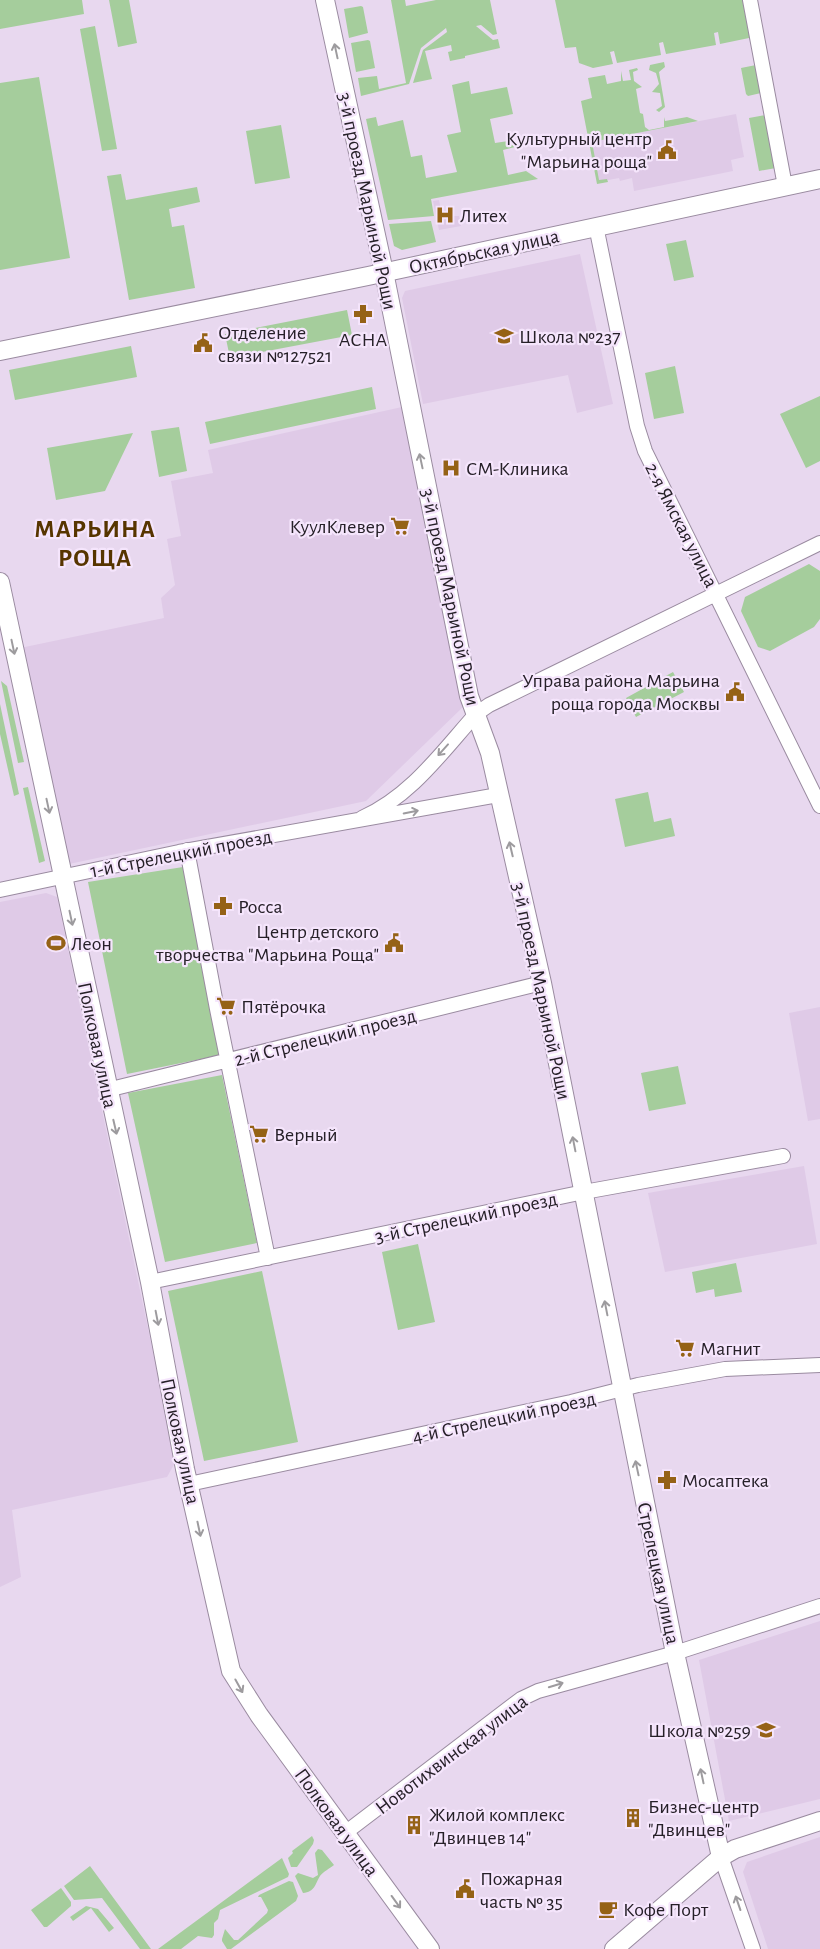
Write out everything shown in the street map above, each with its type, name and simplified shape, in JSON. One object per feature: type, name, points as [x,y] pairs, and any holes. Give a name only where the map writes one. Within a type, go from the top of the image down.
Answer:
[{"type":"street","name":"3-й проезд Марьиной Рощи","points":[[325,0],[384,272],[469,696],[490,752],[498,795],[542,983],[584,1192]]},
{"type":"street","points":[[750,0],[785,186]]},
{"type":"street","name":"Октябрьская улица","points":[[0,351],[384,272],[820,179]]},
{"type":"street","name":"2-я Ямская улица","points":[[596,226],[638,426],[645,451],[820,806]]},
{"type":"street","points":[[476,714],[564,667],[820,543]]},
{"type":"street","name":"Полковая улица","points":[[0,582],[231,1671],[250,1702],[430,1949]]},
{"type":"street","name":"1-й Стрелецкий проезд","points":[[362,818],[385,808],[408,790],[476,714]]},
{"type":"street","name":"1-й Стрелецкий проезд","points":[[0,890],[187,850],[362,818],[391,816],[498,795]]},
{"type":"street","points":[[187,850],[227,1061],[268,1258]]},
{"type":"street","name":"2-й Стрелецкий проезд","points":[[107,1090],[542,983]]},
{"type":"street","name":"3-й Стрелецкий проезд","points":[[150,1282],[584,1192],[783,1156]]},
{"type":"street","name":"Стрелецкая улица","points":[[584,1192],[675,1652],[721,1857],[753,1949]]},
{"type":"street","name":"4-й Стрелецкий проезд","points":[[190,1484],[372,1446],[622,1389],[725,1369],[820,1365]]},
{"type":"street","name":"Новотихвинская улица","points":[[345,1833],[521,1699],[552,1686],[675,1652],[820,1606]]},
{"type":"street","points":[[614,1949],[721,1857],[735,1849],[820,1821]]},
{"type":"shaded area","name":"Культурный центр \"Марьина роща\"","points":[[736,114],[744,157],[731,160],[733,171],[634,191],[632,178],[620,181],[619,178],[598,182],[591,142]]},
{"type":"shaded area","name":"Литех","points":[[439,200],[442,215],[453,213],[454,216],[459,216],[461,226],[439,230],[433,201]]},
{"type":"shaded area","name":"Школа №237","points":[[580,254],[613,404],[577,413],[568,375],[423,404],[402,298],[405,291]]},
{"type":"shaded area","points":[[402,407],[463,707],[366,801],[69,864],[62,859],[20,648],[164,618],[161,598],[175,585],[167,539],[181,536],[171,481],[213,473],[208,450]]},
{"type":"shaded area","points":[[46,893],[57,897],[176,1461],[167,1477],[12,1510],[21,1577],[0,1587],[0,902]]},
{"type":"shaded area","points":[[820,1007],[820,1119],[808,1121],[789,1013]]},
{"type":"shaded area","points":[[804,1166],[817,1244],[665,1272],[648,1193]]},
{"type":"shaded area","name":"Школа №259","points":[[820,1621],[820,1799],[729,1821],[699,1660]]},
{"type":"shaded area","points":[[820,1837],[820,1949],[768,1949],[743,1872],[747,1862]]},
{"type":"green space","points":[[0,0],[82,0],[84,14],[0,29]]},
{"type":"green space","points":[[109,0],[129,0],[137,43],[118,47]]},
{"type":"green space","points":[[391,0],[405,0],[406,6],[436,0],[490,0],[497,34],[493,35],[481,25],[476,26],[493,40],[498,39],[500,48],[450,61],[448,52],[452,51],[451,45],[425,51],[432,79],[413,83],[423,50],[447,32],[446,28],[421,48],[409,84],[361,96],[358,78],[377,76],[379,89],[406,83]]},
{"type":"green space","points":[[555,0],[746,0],[751,33],[749,38],[720,44],[718,32],[714,33],[716,45],[666,54],[663,42],[659,43],[661,55],[617,63],[614,51],[610,52],[613,64],[593,68],[579,63],[576,47],[565,48]]},
{"type":"green space","points":[[363,7],[368,33],[349,38],[344,9]]},
{"type":"green space","points":[[95,26],[117,149],[102,151],[80,29]]},
{"type":"green space","points":[[370,41],[375,68],[356,72],[351,43]]},
{"type":"green space","points":[[664,62],[665,67],[659,72],[665,107],[659,112],[656,110],[662,106],[660,93],[652,92],[659,84],[656,73],[649,70],[650,65]]},
{"type":"green space","points":[[756,65],[761,93],[748,96],[741,68]]},
{"type":"green space","points":[[637,68],[638,70],[633,72],[634,81],[642,87],[636,89],[640,113],[643,114],[645,127],[649,130],[664,127],[664,117],[665,121],[687,117],[698,121],[592,142],[599,180],[607,179],[608,182],[597,184],[581,101],[592,98],[588,78],[605,75],[607,84],[621,81],[621,71],[623,81],[631,80],[629,70]]},
{"type":"green space","points":[[39,77],[70,258],[0,270],[0,83]]},
{"type":"green space","points":[[469,81],[471,94],[507,87],[513,114],[490,119],[495,143],[514,140],[515,147],[503,150],[508,175],[526,171],[538,179],[431,199],[434,216],[388,220],[366,119],[376,117],[378,126],[403,120],[411,157],[422,155],[426,178],[457,172],[447,135],[461,132],[452,85]]},
{"type":"green space","points":[[766,115],[776,168],[759,171],[749,118]]},
{"type":"green space","points":[[281,125],[290,178],[255,184],[246,131]]},
{"type":"green space","points":[[121,174],[126,200],[197,187],[200,202],[169,209],[172,227],[184,225],[195,288],[129,300],[107,176]]},
{"type":"green space","points":[[431,221],[436,242],[402,250],[394,246],[389,224]]},
{"type":"green space","points":[[686,240],[694,277],[674,281],[666,244]]},
{"type":"green space","points":[[347,310],[352,335],[230,358],[225,334]]},
{"type":"green space","points":[[131,346],[137,377],[15,400],[9,370]]},
{"type":"green space","points":[[675,366],[684,413],[654,419],[645,373]]},
{"type":"green space","points":[[372,387],[376,409],[210,444],[205,422]]},
{"type":"green space","points":[[820,396],[820,461],[806,468],[780,414]]},
{"type":"green space","points":[[179,427],[187,471],[159,477],[151,431]]},
{"type":"green space","points":[[133,433],[105,491],[56,500],[47,448]]},
{"type":"green space","points":[[809,564],[820,571],[820,619],[814,627],[770,651],[758,647],[741,611],[745,597]]},
{"type":"green space","points":[[673,672],[684,692],[636,717],[626,698]]},
{"type":"green space","points":[[1,681],[7,686],[24,762],[18,763]]},
{"type":"green space","points":[[0,704],[19,794],[14,796],[0,734]]},
{"type":"green space","points":[[28,787],[45,861],[39,863],[23,788]]},
{"type":"green space","points":[[648,792],[654,822],[671,818],[675,836],[625,847],[615,799]]},
{"type":"green space","points":[[183,867],[221,1055],[127,1074],[88,882]]},
{"type":"green space","points":[[678,1066],[686,1104],[649,1111],[641,1073]]},
{"type":"green space","points":[[222,1075],[257,1243],[165,1262],[128,1093]]},
{"type":"green space","points":[[418,1244],[435,1322],[398,1330],[382,1252]]},
{"type":"green space","points":[[736,1263],[742,1292],[715,1297],[714,1289],[696,1293],[692,1272]]},
{"type":"green space","points":[[262,1271],[298,1442],[204,1461],[168,1291]]},
{"type":"green space","points":[[312,1836],[313,1844],[297,1867],[291,1867],[288,1858],[293,1853],[292,1851]]},
{"type":"green space","points":[[318,1849],[322,1850],[334,1865],[320,1876],[310,1891],[303,1893],[295,1876],[298,1873],[313,1878],[318,1875],[315,1853]]},
{"type":"green space","points":[[282,1858],[289,1874],[288,1877],[220,1910],[218,1919],[214,1923],[214,1935],[212,1938],[198,1936],[181,1949],[158,1949]]},
{"type":"green space","points":[[90,1866],[151,1949],[140,1949],[102,1898],[74,1900],[64,1886]]},
{"type":"green space","points":[[289,1881],[293,1882],[298,1896],[296,1901],[231,1949],[227,1949],[222,1941],[225,1929],[234,1940],[238,1940],[267,1913],[268,1910],[261,1897],[258,1897],[259,1895]]},
{"type":"green space","points":[[61,1888],[71,1902],[71,1906],[47,1927],[44,1927],[31,1910]]},
{"type":"green space","points":[[86,1906],[98,1909],[114,1928],[109,1932],[91,1908],[73,1921],[70,1917]]},
{"type":"place","name":"Культурный центр \"Марьина роща\"","points":[[667,150]]},
{"type":"place","name":"Литех","points":[[445,215]]},
{"type":"place","name":"АСНА","points":[[363,314]]},
{"type":"place","name":"Школа №237","points":[[504,336]]},
{"type":"place","name":"Отделение связи №127521","points":[[203,343]]},
{"type":"place","name":"СМ-Клиника","points":[[451,468]]},
{"type":"place","name":"КуулКлевер","points":[[400,526]]},
{"type":"place","name":"Управа района Марьина роща города Москвы","points":[[735,692]]},
{"type":"place","name":"Росса","points":[[223,906]]},
{"type":"place","name":"Леон","points":[[56,943]]},
{"type":"place","name":"Центр детского творчества \"Марьина Роща\"","points":[[394,943]]},
{"type":"place","name":"Пятёрочка","points":[[226,1006]]},
{"type":"place","name":"Верный","points":[[259,1134]]},
{"type":"place","name":"Магнит","points":[[685,1348]]},
{"type":"place","name":"Мосаптека","points":[[667,1480]]},
{"type":"place","name":"Школа №259","points":[[766,1730]]},
{"type":"place","name":"Бизнес-центр \"Двинцев\"","points":[[633,1818]]},
{"type":"place","name":"Жилой комплекс \"Двинцев 14\"","points":[[414,1825]]},
{"type":"place","name":"Пожарная часть № 35","points":[[465,1889]]},
{"type":"place","name":"Кофе Порт","points":[[608,1909]]},
{"type":"district","name":"МАРЬИНА РОЩА","points":[[95,542]]}]
